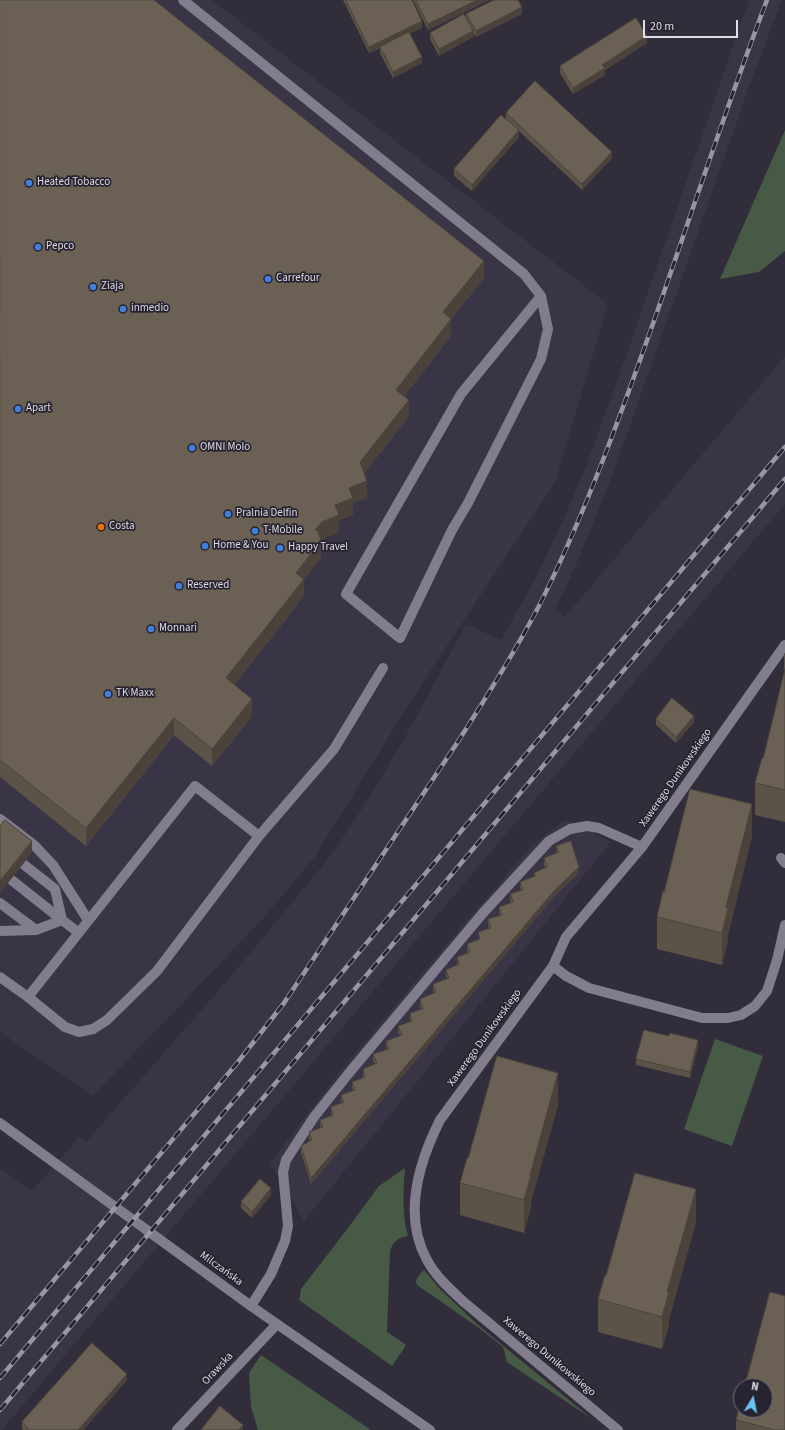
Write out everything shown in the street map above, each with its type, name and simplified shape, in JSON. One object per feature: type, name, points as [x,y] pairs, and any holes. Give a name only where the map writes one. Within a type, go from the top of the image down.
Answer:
[{"type":"street","points":[[183,0],[524,274],[541,296],[548,329],[541,359],[468,503],[452,530],[400,638],[346,594],[461,394],[541,296]]},
{"type":"street","name":"Xawerego Dunikowskiego","points":[[618,1430],[465,1303],[445,1284],[427,1260],[418,1239],[414,1216],[415,1192],[427,1146],[440,1120],[553,966],[566,937],[642,847],[785,645]]},
{"type":"street","points":[[0,977],[28,997],[65,1027],[79,1032],[93,1029],[107,1020],[157,971],[259,836],[334,749],[383,668]]},
{"type":"street","points":[[28,997],[195,786],[259,836]]},
{"type":"street","points":[[0,819],[34,845],[52,865],[88,920]]},
{"type":"street","points":[[251,1306],[270,1274],[285,1240],[288,1226],[283,1172],[286,1160],[314,1117],[483,913],[549,842],[570,829],[587,826],[599,828],[642,847]]},
{"type":"street","points":[[0,846],[55,889],[62,920]]},
{"type":"street","points":[[0,870],[78,932]]},
{"type":"street","points":[[0,903],[36,930]]},
{"type":"street","points":[[0,931],[36,930],[62,920]]},
{"type":"street","points":[[553,966],[566,976],[589,988],[702,1018],[728,1018],[741,1014],[755,1006],[767,991],[777,960],[785,924]]},
{"type":"street","name":"Milczańska","points":[[0,1123],[251,1306],[430,1430]]},
{"type":"street","name":"Orawska","points":[[178,1430],[277,1324]]},
{"type":"shaded area","points":[[0,0],[212,0],[608,304],[555,483],[419,688],[314,858],[260,922],[93,1096],[0,1032]]},
{"type":"shaded area","points":[[749,0],[782,0],[748,90],[613,474],[576,565],[556,608],[565,617],[785,356],[785,504],[2,1430],[0,1430],[0,1168],[32,1191],[79,1137],[86,1142],[232,975],[332,854],[371,795],[409,730],[466,624],[501,640],[534,581],[564,518],[586,466],[627,353]]},
{"type":"shaded area","points":[[565,820],[611,842],[304,1221],[270,1163],[342,1069],[444,947],[534,843]]},
{"type":"green space","points":[[785,130],[785,251],[759,272],[720,279]]},
{"type":"green space","points":[[715,1039],[763,1056],[732,1146],[684,1129]]},
{"type":"green space","points":[[405,1168],[404,1202],[408,1236],[396,1240],[390,1251],[387,1332],[405,1344],[405,1347],[392,1366],[299,1300],[301,1289],[379,1186]]},
{"type":"green space","points":[[424,1270],[440,1289],[478,1325],[592,1419],[507,1362],[503,1347],[479,1328],[417,1285],[417,1279]]},
{"type":"green space","points":[[261,1355],[371,1430],[258,1430],[251,1407],[249,1373]]},
{"type":"building","name":"OMNI Molo","points":[[0,0],[154,0],[484,261],[443,312],[451,319],[396,390],[409,400],[360,462],[367,481],[349,488],[353,498],[335,505],[339,515],[322,522],[315,530],[318,531],[321,541],[296,573],[304,579],[226,678],[252,699],[212,749],[174,718],[86,828],[0,760]]},
{"type":"building","points":[[346,0],[412,0],[422,21],[369,47]]},
{"type":"building","points":[[416,0],[477,0],[428,24]]},
{"type":"building","points":[[494,0],[518,0],[522,7],[476,31],[466,14]]},
{"type":"building","points":[[464,14],[473,31],[439,49],[430,33]]},
{"type":"building","points":[[636,18],[647,36],[602,65],[605,68],[573,88],[560,66]]},
{"type":"building","points":[[409,32],[422,57],[393,72],[380,47]]},
{"type":"building","points":[[535,81],[612,152],[582,184],[506,113]]},
{"type":"building","points":[[501,115],[519,130],[472,185],[454,169]]},
{"type":"building","points":[[785,669],[785,790],[755,783],[763,758]]},
{"type":"building","points":[[672,698],[694,716],[676,737],[656,719]]},
{"type":"building","points":[[690,789],[752,804],[726,907],[728,908],[722,933],[657,917]]},
{"type":"building","points":[[5,820],[32,841],[0,881],[0,826]]},
{"type":"building","points":[[571,841],[579,867],[554,891],[311,1178],[301,1146],[312,1140],[309,1132],[323,1127],[320,1120],[333,1115],[331,1107],[344,1102],[341,1095],[355,1090],[352,1082],[365,1077],[363,1069],[377,1063],[373,1054],[389,1049],[386,1041],[402,1035],[398,1026],[412,1021],[410,1013],[423,1009],[420,999],[436,992],[433,984],[449,978],[446,970],[459,964],[457,957],[470,952],[467,944],[480,939],[478,932],[491,928],[488,919],[502,915],[499,907],[513,902],[510,894],[523,890],[520,882],[535,876],[534,873],[547,867],[544,858],[559,852],[556,846]]},
{"type":"building","points":[[644,1030],[669,1036],[670,1033],[698,1040],[690,1072],[636,1059]]},
{"type":"building","points":[[497,1056],[558,1073],[524,1200],[460,1183]]},
{"type":"building","points":[[635,1173],[696,1189],[667,1292],[669,1292],[662,1317],[598,1299]]},
{"type":"building","points":[[260,1179],[271,1188],[252,1212],[241,1202]]},
{"type":"building","points":[[770,1292],[785,1296],[785,1430],[775,1430],[736,1420],[737,1418],[773,1418],[773,1378],[747,1378]]},
{"type":"building","points":[[92,1343],[127,1374],[78,1430],[30,1430],[22,1422]]},
{"type":"building","points":[[220,1406],[243,1425],[239,1430],[201,1430]]},
{"type":"railway","points":[[0,1344],[238,1062],[284,1003],[457,743],[521,640],[540,604],[573,534],[616,426],[767,0]]},
{"type":"railway","points":[[0,1378],[785,447]]},
{"type":"railway","points":[[0,1410],[785,479]]},
{"type":"place","name":"Heated Tobacco","points":[[29,183]]},
{"type":"place","name":"Pepco","points":[[38,247]]},
{"type":"place","name":"Carrefour","points":[[268,279]]},
{"type":"place","name":"Ziaja","points":[[93,287]]},
{"type":"place","name":"inmedio","points":[[123,309]]},
{"type":"place","name":"Apart","points":[[18,409]]},
{"type":"place","name":"OMNI Molo","points":[[192,448]]},
{"type":"place","name":"Pralnia Delfin","points":[[228,514]]},
{"type":"place","name":"Costa","points":[[101,527]]},
{"type":"place","name":"T-Mobile","points":[[255,531]]},
{"type":"place","name":"Home & You","points":[[205,546]]},
{"type":"place","name":"Happy Travel","points":[[280,548]]},
{"type":"place","name":"Reserved","points":[[179,586]]},
{"type":"place","name":"Monnari","points":[[151,629]]},
{"type":"place","name":"TK Maxx","points":[[108,694]]}]
